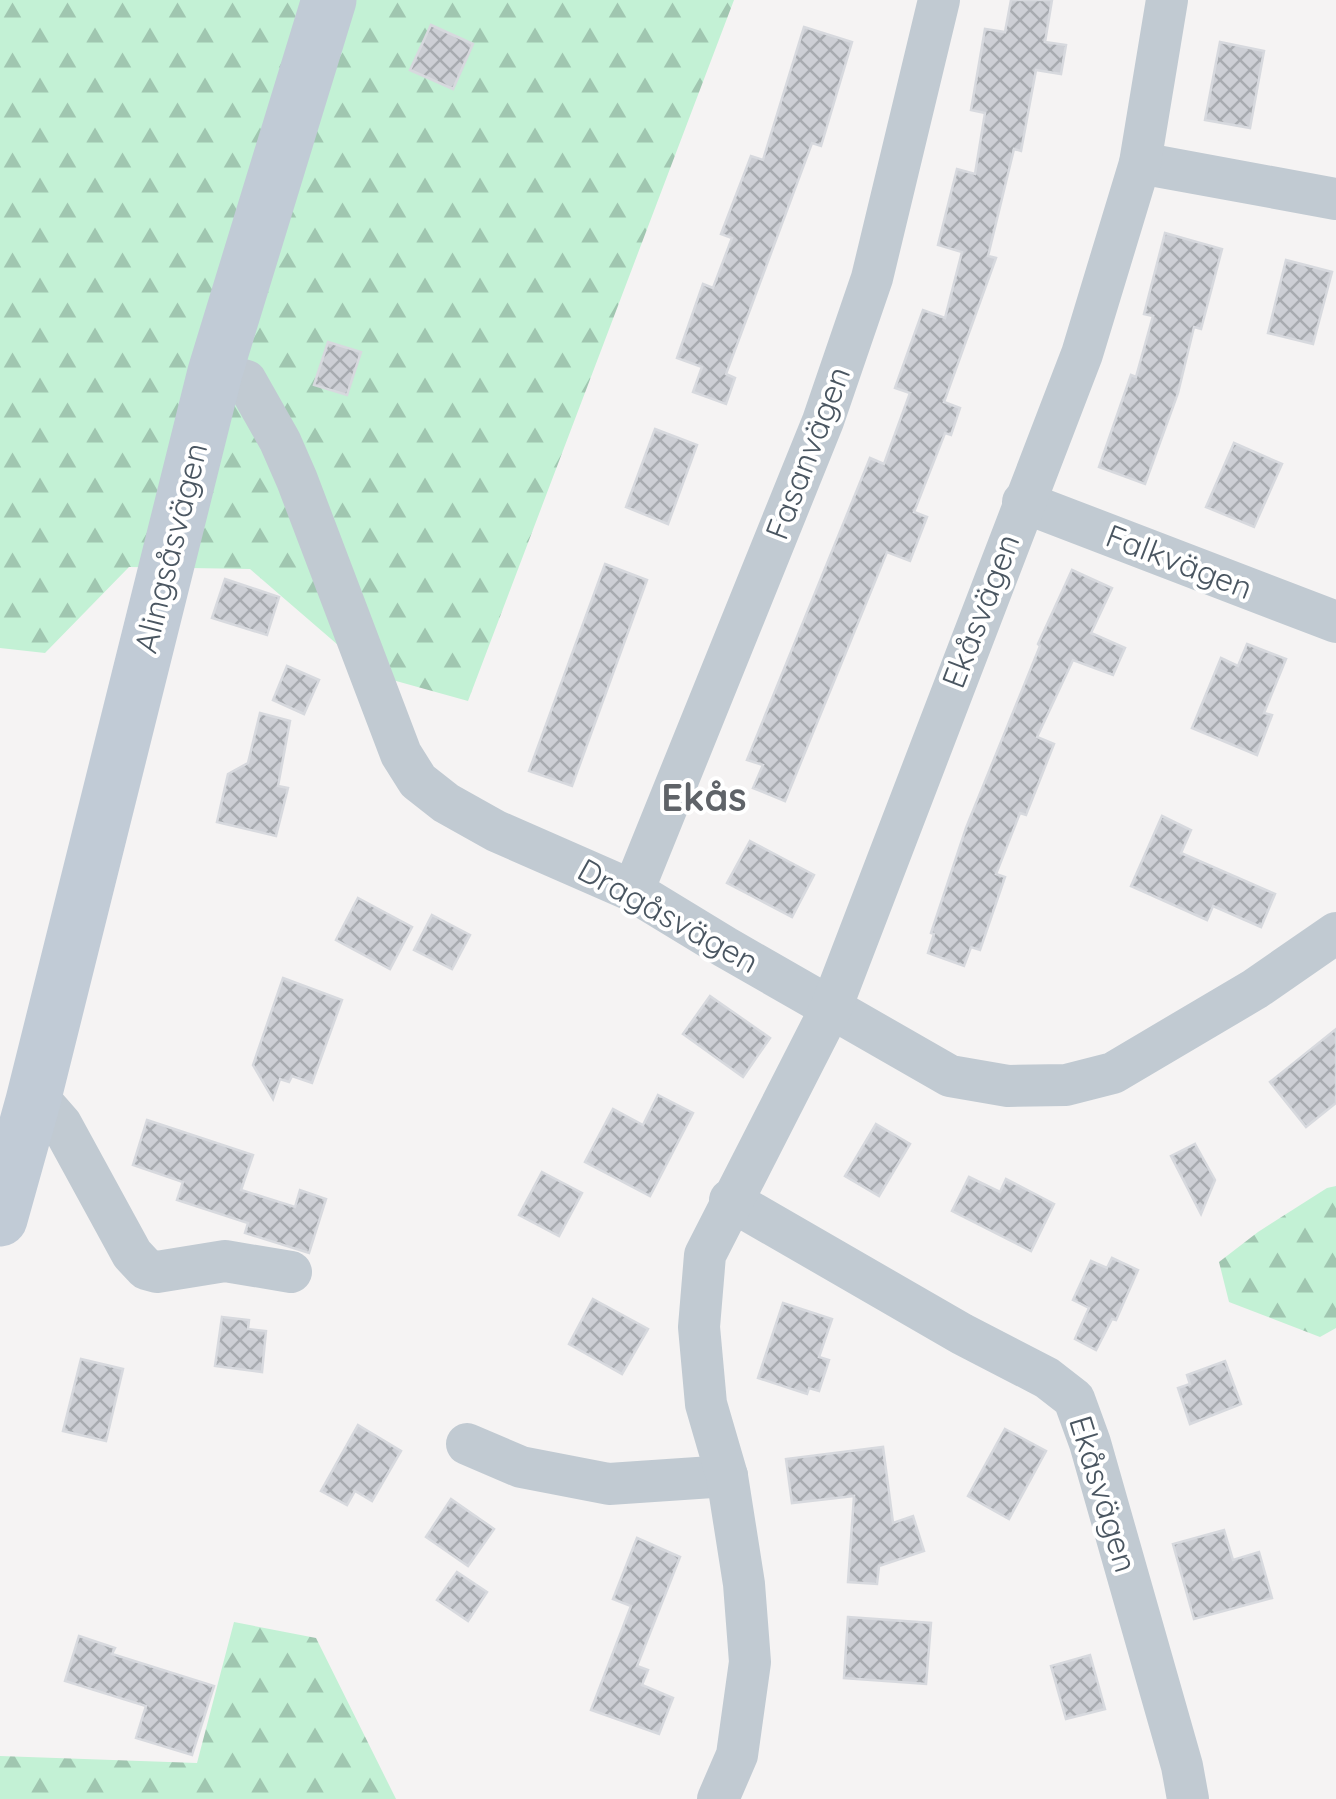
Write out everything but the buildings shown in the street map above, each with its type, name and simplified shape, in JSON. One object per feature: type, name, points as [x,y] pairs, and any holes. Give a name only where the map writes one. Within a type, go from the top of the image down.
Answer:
[{"type":"main road","name":"Alingsåsvägen","points":[[0,1219],[216,372],[329,0]]},
{"type":"street","name":"Fasanvägen","points":[[633,891],[823,420],[866,296],[938,0]]},
{"type":"street","name":"Ekåsvägen","points":[[718,1799],[736,1756],[750,1662],[744,1584],[727,1476],[706,1404],[700,1327],[705,1255],[831,1008],[1082,354],[1140,163],[1167,0]]},
{"type":"street","points":[[1140,163],[1336,198]]},
{"type":"street","name":"Dragåsvägen","points":[[216,372],[246,381],[280,442],[401,754],[418,781],[446,803],[496,831],[633,891],[950,1076],[1008,1086],[1066,1085],[1113,1073],[1256,988],[1336,933]]},
{"type":"street","name":"Falkvägen","points":[[1023,502],[1336,622]]},
{"type":"street","points":[[33,1101],[46,1108],[60,1124],[132,1254],[146,1269],[157,1272],[225,1261],[291,1272]]},
{"type":"street","name":"Ekåsvägen","points":[[730,1200],[1046,1378],[1074,1399],[1101,1480],[1188,1799]]},
{"type":"street","points":[[468,1444],[521,1467],[609,1484],[727,1476]]},
{"type":"green space","points":[[0,0],[734,0],[468,701],[353,669],[338,645],[250,569],[129,567],[45,653],[0,648]]},
{"type":"green space","points":[[1336,1186],[1336,1328],[1320,1337],[1229,1302],[1219,1262],[1258,1232]]},
{"type":"green space","points":[[234,1622],[316,1638],[396,1799],[0,1799],[0,1756],[197,1763]]},
{"type":"district","name":"Ekås","points":[[704,798]]}]
